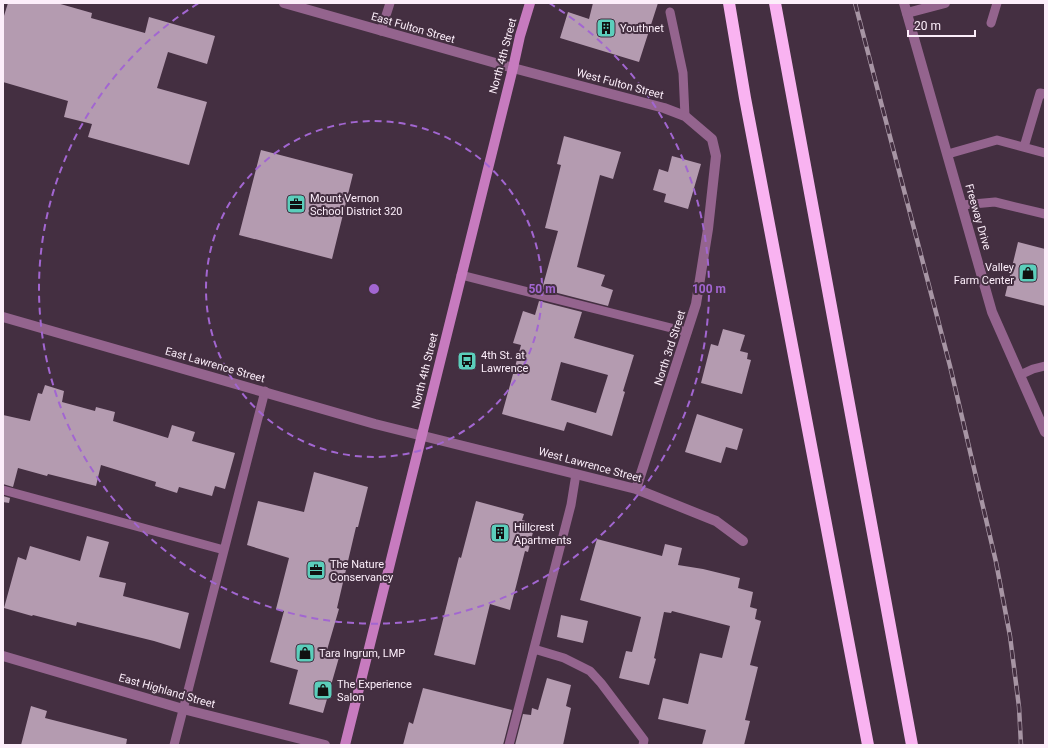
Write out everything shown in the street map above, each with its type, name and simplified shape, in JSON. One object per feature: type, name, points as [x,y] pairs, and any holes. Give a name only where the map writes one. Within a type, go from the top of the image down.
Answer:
[{"type":"highway","points":[[728,3],[868,745]]},
{"type":"highway","points":[[775,3],[912,745]]},
{"type":"main road","name":"North 4th Street","points":[[345,745],[520,36],[530,3]]},
{"type":"street","name":"East Fulton Street","points":[[284,3],[513,68]]},
{"type":"street","points":[[906,8],[945,3]]},
{"type":"street","name":"Freeway Drive","points":[[906,8],[992,312],[1045,432]]},
{"type":"street","name":"West Fulton Street","points":[[513,68],[664,108],[685,116],[712,139]]},
{"type":"street","name":"North 3rd Street","points":[[636,489],[696,304],[708,229],[716,156],[712,139]]},
{"type":"street","name":"East Lawrence Street","points":[[3,316],[375,424],[421,435]]},
{"type":"street","name":"West Lawrence Street","points":[[421,435],[636,489],[716,521],[743,541]]},
{"type":"street","name":"East Highland Street","points":[[3,656],[184,709],[325,745]]},
{"type":"lane","points":[[381,31],[390,3]]},
{"type":"lane","points":[[991,23],[997,3]]},
{"type":"lane","points":[[670,12],[683,73],[685,116]]},
{"type":"lane","points":[[1024,147],[1040,92],[1045,94]]},
{"type":"lane","points":[[948,154],[997,140],[1045,153]]},
{"type":"lane","points":[[962,205],[995,202],[1045,214]]},
{"type":"lane","points":[[461,275],[687,332]]},
{"type":"lane","points":[[1020,375],[1033,369],[1045,366]]},
{"type":"lane","points":[[174,745],[265,391]]},
{"type":"lane","points":[[509,745],[570,505],[576,474]]},
{"type":"lane","points":[[3,490],[224,550]]},
{"type":"lane","points":[[534,649],[564,658],[590,671],[644,740],[643,745]]},
{"type":"building","points":[[8,3],[57,3],[92,13],[91,18],[145,33],[149,17],[215,36],[207,64],[168,52],[157,88],[207,102],[189,165],[88,137],[92,124],[64,117],[68,101],[3,82],[3,19]]},
{"type":"building","name":"Youthnet","points":[[593,3],[658,3],[639,62],[560,38],[568,12],[589,19]]},
{"type":"building","points":[[564,136],[621,152],[613,179],[600,175],[577,267],[605,275],[601,286],[613,290],[608,306],[542,289],[558,231],[545,228],[561,165],[557,164]]},
{"type":"building","name":"Mount Vernon School District 320","points":[[261,150],[353,174],[332,259],[239,235]]},
{"type":"building","points":[[672,156],[701,164],[688,209],[664,202],[666,194],[653,190],[659,169],[668,172]]},
{"type":"building","name":"Valley Farm Center","points":[[1018,242],[1045,249],[1045,306],[1005,296]]},
{"type":"building","points":[[539,301],[582,312],[574,338],[634,355],[612,436],[567,422],[564,431],[502,414],[521,345],[513,343],[523,311],[535,315]],"holes":[[[561,362],[608,375],[596,413],[551,400]]]},
{"type":"building","points":[[723,329],[745,335],[740,351],[748,353],[747,359],[751,360],[742,394],[701,383],[711,344],[718,346]]},
{"type":"building","points":[[45,385],[64,391],[62,402],[95,411],[96,407],[115,412],[113,421],[168,438],[172,425],[195,432],[192,441],[235,453],[225,489],[215,486],[212,496],[179,487],[177,493],[155,486],[156,482],[101,465],[96,486],[48,474],[47,476],[18,468],[13,487],[3,484],[3,415],[30,421],[38,393],[42,394]]},
{"type":"building","points":[[697,414],[743,429],[737,450],[726,447],[721,463],[685,452]]},
{"type":"building","points":[[314,472],[368,487],[358,527],[356,527],[337,608],[339,609],[327,650],[340,654],[323,713],[289,704],[298,670],[270,662],[284,611],[276,609],[289,558],[247,545],[258,501],[304,512]]},
{"type":"building","points":[[3,496],[10,498],[9,503],[3,502]]},
{"type":"building","points":[[476,501],[524,514],[522,520],[535,524],[528,552],[525,551],[510,610],[490,604],[475,665],[434,655],[459,557],[461,558]]},
{"type":"building","points":[[87,536],[109,542],[99,577],[126,583],[123,596],[189,613],[180,649],[77,622],[76,626],[4,608],[18,557],[26,560],[30,546],[80,561]]},
{"type":"building","points":[[597,539],[662,556],[665,544],[682,548],[678,565],[703,569],[740,578],[738,588],[753,592],[750,607],[757,609],[755,619],[761,621],[750,665],[758,667],[745,720],[750,721],[744,745],[702,745],[706,730],[658,719],[663,698],[688,704],[700,653],[722,658],[730,626],[672,611],[671,613],[664,612],[654,658],[656,659],[649,685],[619,678],[626,651],[632,652],[641,617],[580,600]]},
{"type":"building","points":[[561,615],[588,621],[583,643],[557,637]]},
{"type":"building","points":[[547,678],[571,685],[566,706],[571,708],[563,745],[515,745],[523,714],[531,715],[532,708],[538,710]]},
{"type":"building","points":[[423,688],[512,710],[503,745],[403,745],[409,722],[413,724]]},
{"type":"building","points":[[31,706],[47,711],[45,718],[127,739],[126,745],[21,745]]},
{"type":"railway","points":[[855,3],[950,366],[996,562],[1010,636],[1019,707],[1021,745]]},
{"type":"place","name":"Youthnet","points":[[606,28]]},
{"type":"place","name":"Mount Vernon School District 320","points":[[296,204]]},
{"type":"place","name":"Valley Farm Center","points":[[1028,273]]},
{"type":"place","name":"4th St. at Lawrence","points":[[467,361]]},
{"type":"place","name":"Hillcrest Apartments","points":[[500,533]]},
{"type":"place","name":"The Nature Conservancy","points":[[316,570]]},
{"type":"place","name":"Tara Ingrum, LMP","points":[[305,653]]},
{"type":"place","name":"The Experience Salon","points":[[323,690]]}]
